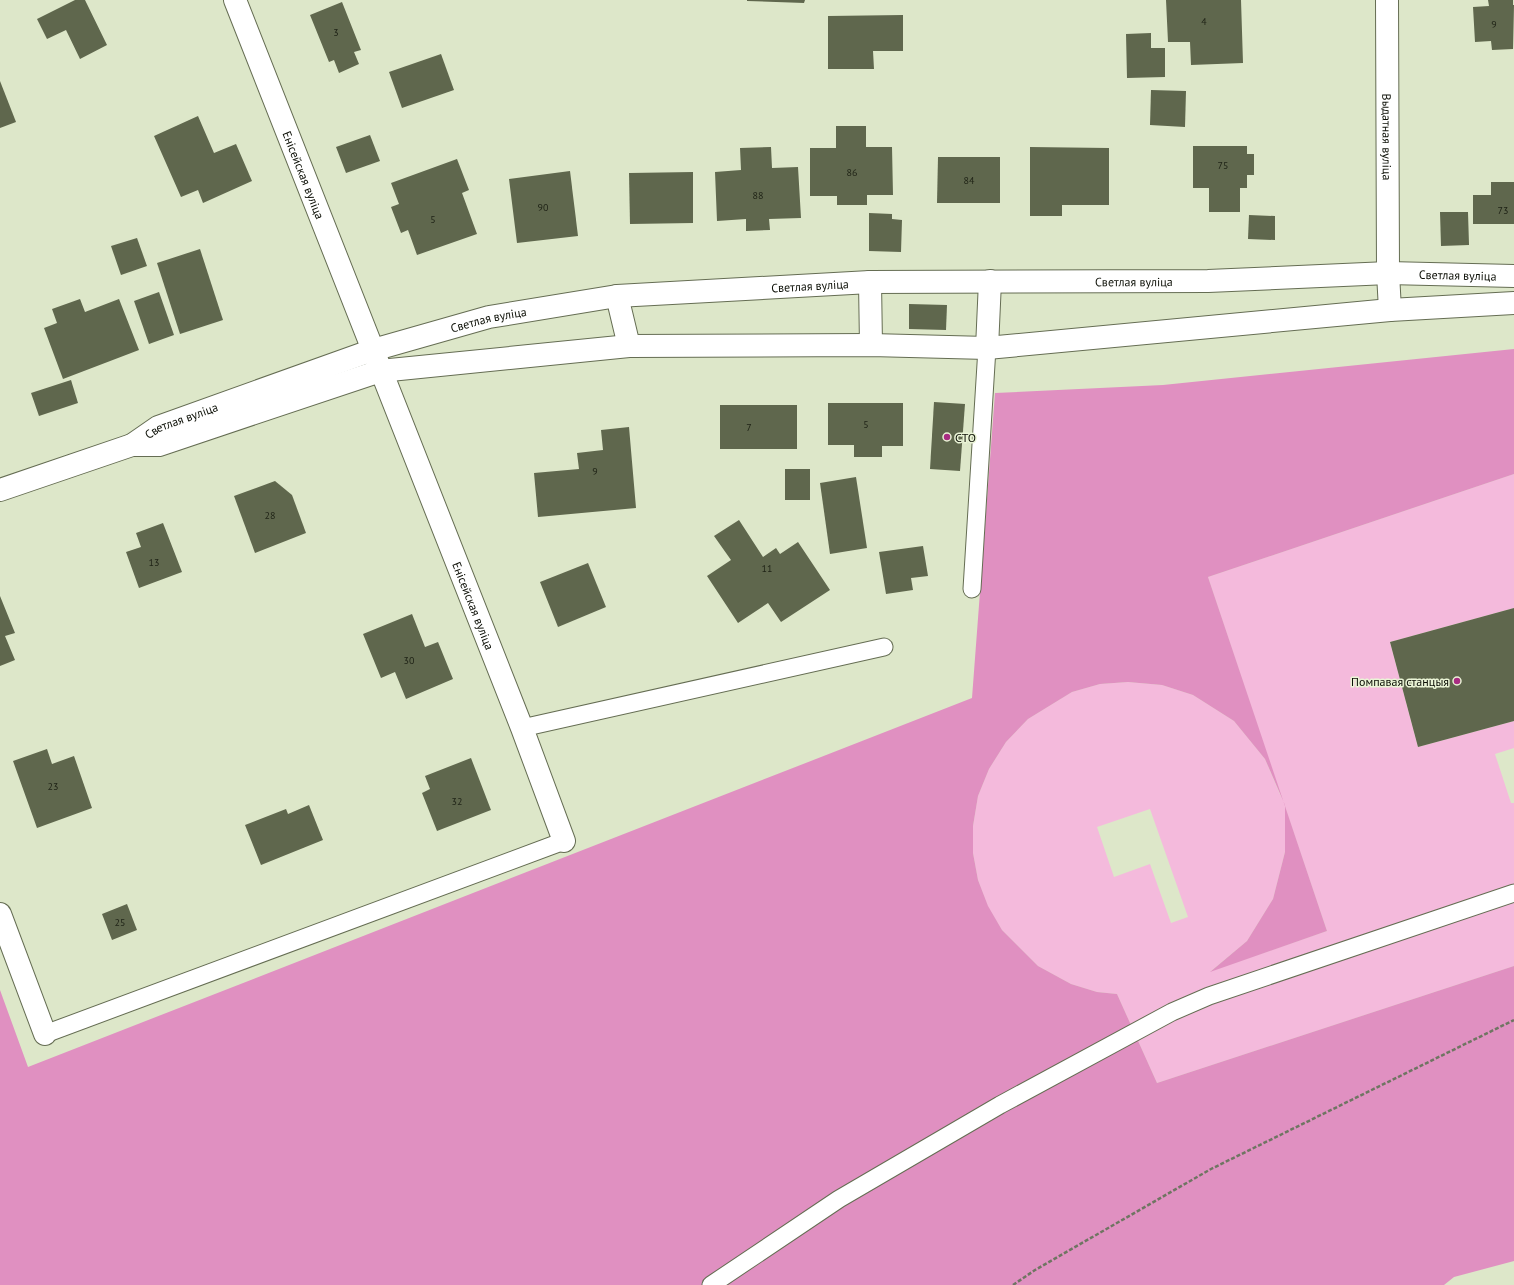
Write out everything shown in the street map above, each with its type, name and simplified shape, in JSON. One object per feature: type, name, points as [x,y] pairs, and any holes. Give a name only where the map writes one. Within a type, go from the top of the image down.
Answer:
[{"type":"street","name":"Енісейская вуліца","points":[[235,0],[522,728],[564,841]]},
{"type":"street","name":"Выдатная вуліца","points":[[1387,0],[1388,273],[1390,310]]},
{"type":"street","name":"Светлая вуліца","points":[[0,490],[132,445],[158,427],[374,350],[489,317],[617,296],[870,282],[990,280],[1208,280],[1388,273],[1514,276]]},
{"type":"street","points":[[987,348],[990,280]]},
{"type":"street","points":[[870,282],[871,345]]},
{"type":"street","points":[[617,296],[629,346]]},
{"type":"street","name":"Светлая вуліца","points":[[132,445],[159,445],[380,371],[629,346],[871,345],[987,348],[1390,310],[1514,302]]},
{"type":"street","points":[[0,914],[45,1034]]},
{"type":"lane","points":[[972,589],[987,348]]},
{"type":"lane","points":[[522,728],[884,647]]},
{"type":"lane","points":[[45,1034],[564,841]]},
{"type":"lane","points":[[711,1285],[839,1199],[1000,1105],[1172,1012],[1209,996],[1514,893]]},
{"type":"path","points":[[1013,1285],[1035,1270],[1211,1169],[1514,1020]]},
{"type":"shaded area","points":[[1514,349],[1514,474],[1208,577],[1283,801],[1265,759],[1234,721],[1193,695],[1162,685],[1128,682],[1100,684],[1072,692],[1028,719],[1006,742],[989,769],[978,796],[973,826],[973,853],[978,880],[988,906],[1002,930],[1038,966],[1071,984],[1097,992],[1117,994],[1157,1083],[1514,966],[1514,1261],[1454,1277],[1444,1285],[0,1285],[0,990],[28,1067],[972,698],[995,393],[1163,385]]},
{"type":"shaded area","points":[[1514,474],[1514,608],[1390,642],[1418,747],[1514,721],[1514,748],[1495,754],[1511,803],[1514,803],[1514,966],[1157,1083],[1117,994],[1097,992],[1071,984],[1038,966],[1002,930],[988,907],[978,880],[973,853],[973,826],[978,796],[989,769],[1006,742],[1028,719],[1072,692],[1100,684],[1128,682],[1162,685],[1193,695],[1234,721],[1265,759],[1282,799],[1208,577]],"holes":[[[1285,807],[1327,931],[1211,971],[1247,941],[1273,899],[1285,852]],[[1150,809],[1188,917],[1171,923],[1150,864],[1114,877],[1097,827]]]},
{"type":"shaded area","points":[[1285,806],[1327,931],[1210,972],[1247,941],[1273,899],[1285,852]]},
{"type":"building","points":[[75,0],[85,0],[107,45],[80,59],[66,30],[47,39],[37,19]]},
{"type":"building","points":[[747,0],[805,0],[804,3]]},
{"type":"building","points":[[1166,0],[1241,0],[1243,63],[1191,65],[1190,42],[1168,42]]},
{"type":"building","points":[[1488,0],[1513,0],[1513,49],[1492,50],[1491,41],[1475,42],[1473,7],[1489,6]]},
{"type":"building","points":[[342,2],[361,50],[354,52],[359,64],[339,73],[334,60],[329,62],[310,15]]},
{"type":"building","points":[[903,15],[903,51],[873,51],[874,69],[828,69],[828,16]]},
{"type":"building","points":[[1151,33],[1151,48],[1165,48],[1165,77],[1127,78],[1126,34]]},
{"type":"building","points":[[441,54],[454,90],[402,108],[389,72]]},
{"type":"building","points":[[0,81],[16,122],[0,128]]},
{"type":"building","points":[[1151,90],[1186,91],[1185,127],[1150,125]]},
{"type":"building","points":[[198,116],[214,153],[236,144],[252,181],[203,203],[198,190],[181,197],[154,136]]},
{"type":"building","points":[[836,126],[866,126],[866,147],[892,147],[893,195],[867,195],[867,205],[837,205],[837,196],[810,196],[810,148],[836,148]]},
{"type":"building","points":[[370,135],[380,161],[346,173],[336,147]]},
{"type":"building","points":[[1193,146],[1247,146],[1247,154],[1254,154],[1254,175],[1247,175],[1247,188],[1240,188],[1240,212],[1209,212],[1209,188],[1193,188]]},
{"type":"building","points":[[771,147],[772,168],[798,167],[801,218],[769,219],[770,230],[746,231],[746,219],[717,221],[715,172],[741,170],[740,148]]},
{"type":"building","points":[[1030,147],[1109,148],[1109,205],[1062,205],[1062,216],[1030,216]]},
{"type":"building","points":[[938,157],[1000,157],[1000,203],[937,203]]},
{"type":"building","points":[[457,159],[469,190],[462,193],[477,234],[417,255],[408,230],[401,233],[391,207],[399,204],[391,183]]},
{"type":"building","points":[[570,171],[578,236],[517,243],[509,179]]},
{"type":"building","points":[[693,172],[693,223],[630,224],[629,173]]},
{"type":"building","points":[[1491,182],[1514,182],[1514,224],[1473,224],[1473,195],[1491,195]]},
{"type":"building","points":[[1440,212],[1468,212],[1469,245],[1441,246]]},
{"type":"building","points":[[869,213],[892,214],[892,219],[902,220],[901,252],[869,251]]},
{"type":"building","points":[[1249,215],[1275,216],[1275,240],[1248,239]]},
{"type":"building","points":[[137,238],[147,266],[121,275],[111,246]]},
{"type":"building","points":[[200,249],[223,320],[180,334],[157,263]]},
{"type":"building","points":[[159,292],[174,335],[149,344],[134,301]]},
{"type":"building","points":[[80,299],[85,312],[119,299],[139,350],[63,379],[44,328],[57,323],[52,309]]},
{"type":"building","points":[[909,304],[947,305],[946,330],[909,329]]},
{"type":"building","points":[[71,380],[78,403],[39,416],[31,393]]},
{"type":"building","name":"СТО","points":[[934,402],[965,404],[960,471],[930,469]]},
{"type":"building","points":[[828,403],[903,403],[903,446],[882,446],[882,457],[854,457],[854,445],[828,445]]},
{"type":"building","points":[[720,405],[797,405],[797,449],[720,449]]},
{"type":"building","points":[[629,427],[636,508],[538,517],[534,473],[579,469],[577,453],[603,450],[601,430]]},
{"type":"building","points":[[785,469],[810,469],[810,500],[785,500]]},
{"type":"building","points":[[856,477],[867,548],[830,554],[820,483]]},
{"type":"building","points":[[275,481],[292,495],[306,533],[255,553],[234,496]]},
{"type":"building","points":[[739,520],[763,557],[776,548],[780,554],[798,542],[830,590],[781,622],[768,603],[738,623],[707,576],[731,560],[714,536]]},
{"type":"building","points":[[163,523],[182,572],[139,588],[126,552],[141,547],[136,533]]},
{"type":"building","points":[[923,546],[928,576],[911,578],[913,590],[886,594],[879,552]]},
{"type":"building","points":[[588,563],[606,607],[558,627],[540,582]]},
{"type":"building","points":[[0,596],[15,633],[5,636],[15,660],[0,666]]},
{"type":"building","name":"Помпавая станцыя","points":[[1514,608],[1514,721],[1418,747],[1390,642]]},
{"type":"building","points":[[412,614],[425,647],[438,642],[453,679],[406,699],[395,672],[381,678],[363,634]]},
{"type":"building","points":[[47,749],[52,764],[74,756],[92,808],[37,828],[13,761]]},
{"type":"building","points":[[471,758],[491,810],[437,831],[422,793],[430,789],[425,776]]},
{"type":"building","points":[[309,805],[323,840],[261,865],[245,825],[286,809],[288,814]]},
{"type":"building","points":[[127,904],[137,930],[112,940],[102,914]]},
{"type":"place","name":"СТО","points":[[947,437]]},
{"type":"place","name":"Помпавая станцыя","points":[[1457,681]]}]
